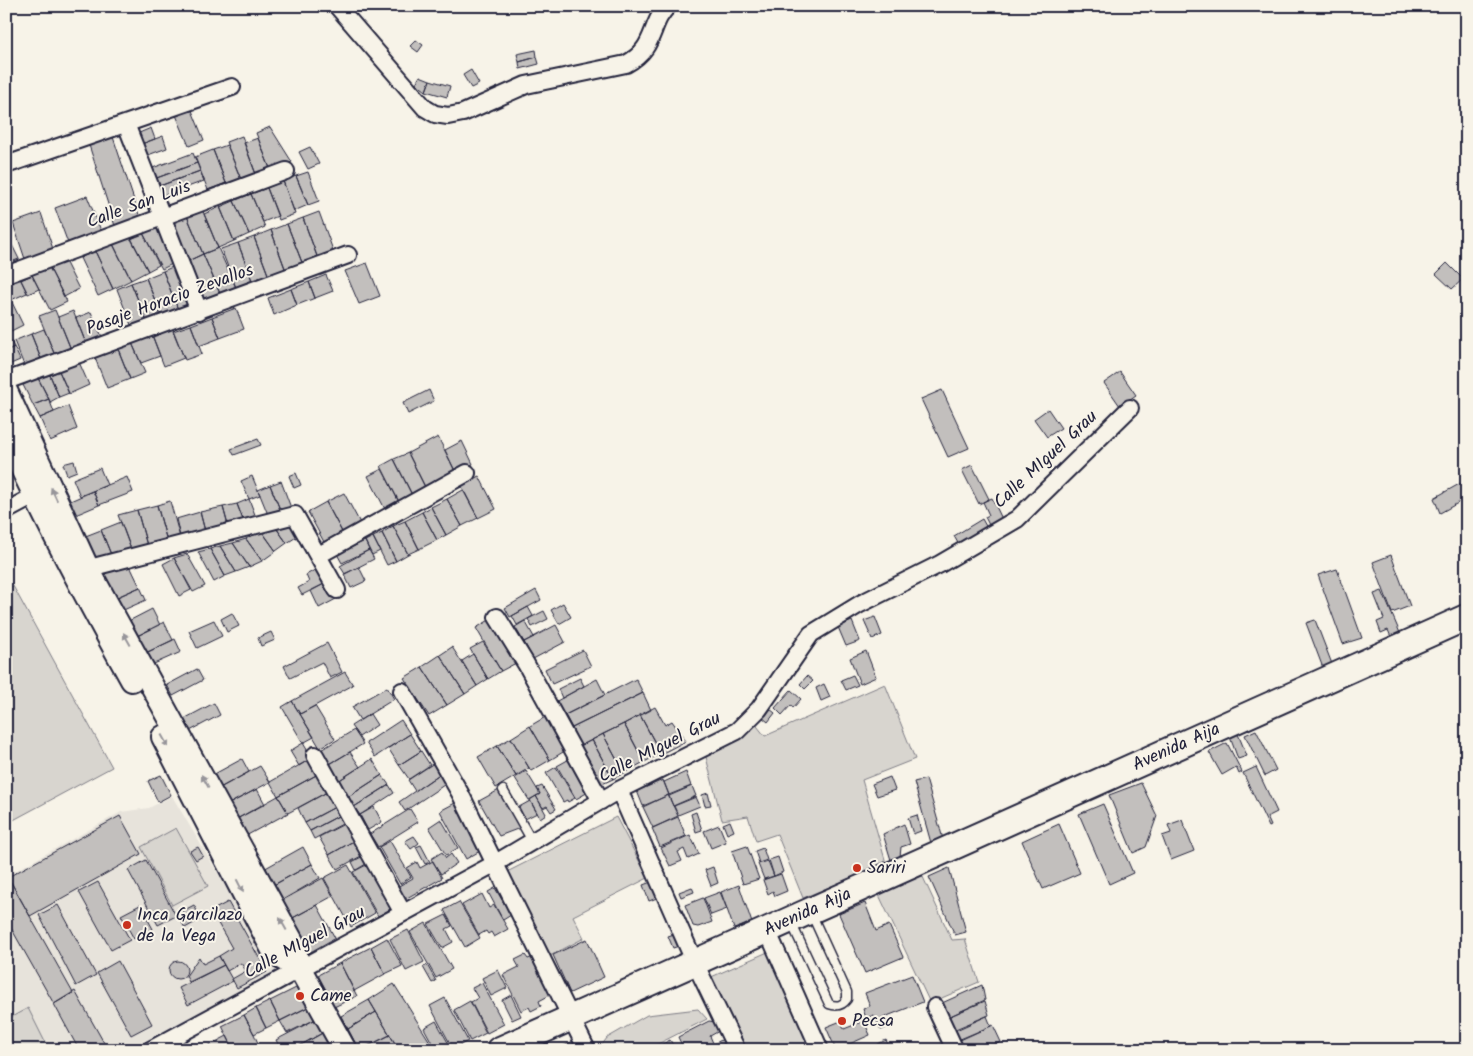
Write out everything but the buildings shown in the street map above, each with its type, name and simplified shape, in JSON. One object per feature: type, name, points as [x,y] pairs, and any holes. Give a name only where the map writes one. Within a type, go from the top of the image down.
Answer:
[{"type":"main road","points":[[6,391],[80,570]]},
{"type":"main road","points":[[6,434],[34,496],[80,570],[294,943],[300,969],[344,1050]]},
{"type":"main road","name":"Avenida Aija","points":[[499,1050],[1467,617]]},
{"type":"street","points":[[337,6],[425,108],[435,114],[448,116],[463,113],[526,85],[626,64],[638,58],[648,44],[668,6]]},
{"type":"street","points":[[6,165],[232,87]]},
{"type":"street","points":[[126,124],[161,218],[182,263],[199,311]]},
{"type":"street","name":"Calle San Luis","points":[[6,275],[286,171]]},
{"type":"street","name":"Pasaje Horacio Zevallos","points":[[6,381],[348,255]]},
{"type":"street","name":"Calle MIguel Grau","points":[[150,1050],[494,864],[619,790],[737,731],[759,709],[811,634],[860,604],[940,564],[1017,519],[1130,408]]},
{"type":"street","points":[[319,555],[467,473]]},
{"type":"street","points":[[6,511],[34,496]]},
{"type":"street","points":[[80,570],[295,515],[337,590]]},
{"type":"street","points":[[497,616],[526,664],[601,801]]},
{"type":"street","points":[[402,691],[460,793],[587,1050]]},
{"type":"street","points":[[315,755],[403,913]]},
{"type":"street","points":[[619,790],[695,963],[737,1050]]},
{"type":"street","points":[[767,930],[820,1050]]},
{"type":"street","points":[[935,1007],[955,1050]]},
{"type":"lane","points":[[503,790],[532,841]]},
{"type":"lane","points":[[800,915],[847,992],[847,999],[843,1004],[836,1006],[829,1004],[800,915]]},
{"type":"shaded area","points":[[13,586],[112,767],[6,824],[6,589]]},
{"type":"shaded area","points":[[885,684],[915,759],[862,780],[886,863],[803,898],[777,834],[756,841],[748,816],[722,820],[706,757],[719,744],[753,721],[765,736]]},
{"type":"shaded area","name":"Inca Garcilazo de la Vega","points":[[172,796],[277,973],[127,1050],[6,1050],[6,876],[121,812],[149,808]]},
{"type":"shaded area","points":[[616,817],[648,878],[573,916],[584,938],[548,957],[505,873]]},
{"type":"shaded area","points":[[176,828],[208,886],[172,905],[141,847]]},
{"type":"shaded area","points":[[922,875],[952,940],[965,939],[979,982],[930,1003],[879,895]]},
{"type":"shaded area","points":[[770,951],[814,1050],[745,1050],[709,978]]},
{"type":"shaded area","points":[[28,1008],[49,1050],[6,1050],[6,1020]]},
{"type":"shaded area","points":[[698,1009],[707,1019],[646,1050],[599,1049],[607,1038],[647,1015]]},
{"type":"place","name":"Sariri","points":[[857,868]]},
{"type":"place","name":"Inca Garcilazo de la Vega","points":[[127,925]]},
{"type":"place","name":"Came","points":[[300,996]]},
{"type":"place","name":"Pecsa","points":[[842,1021]]}]
